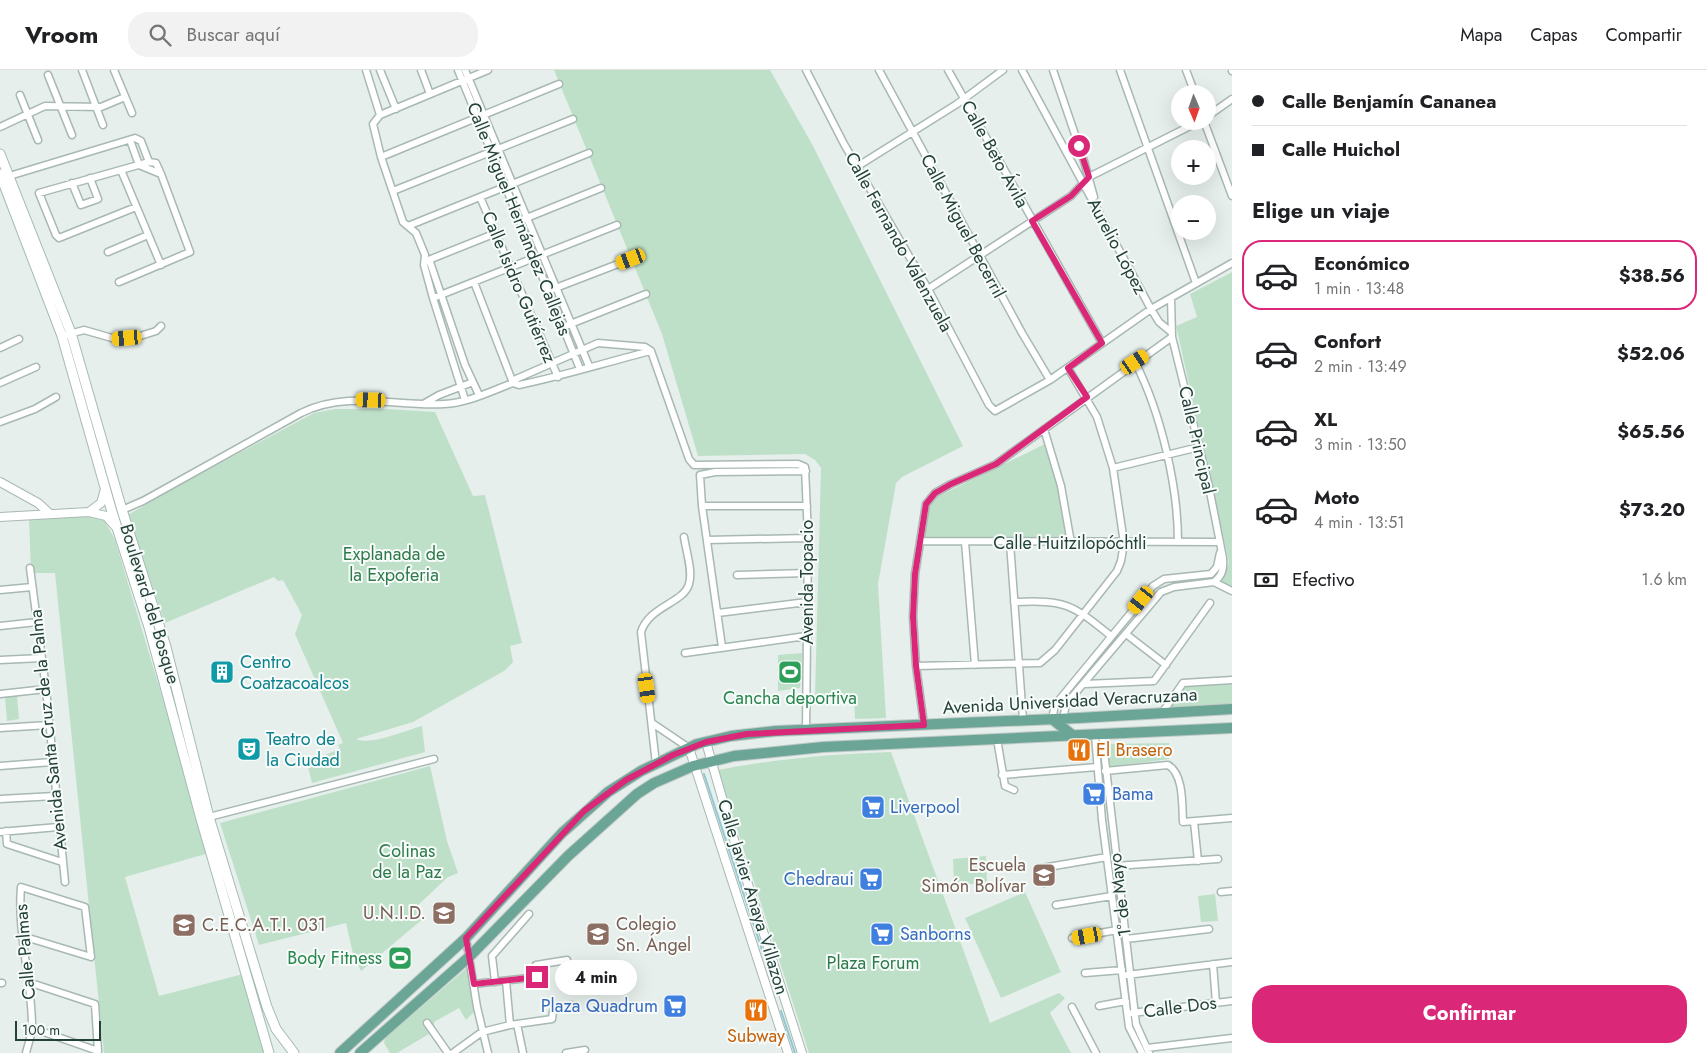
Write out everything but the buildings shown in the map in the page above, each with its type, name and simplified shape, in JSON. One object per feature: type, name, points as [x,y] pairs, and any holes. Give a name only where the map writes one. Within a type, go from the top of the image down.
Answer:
[{"type":"main road","name":"Boulevard del Bosque","points":[[0,154],[4,176],[44,273],[66,334],[122,510],[149,612]]},
{"type":"main road","name":"Boulevard del Bosque","points":[[80,381],[105,489],[117,528],[172,669],[205,818],[269,1052]]},
{"type":"main road","name":"Avenida Universidad Veracruzana","points":[[340,1053],[405,996],[466,938],[584,811],[618,785],[689,748],[706,742],[747,734],[1023,720],[1058,722],[1079,718],[1232,709]]},
{"type":"main road","points":[[1072,735],[1071,726],[1079,718]]},
{"type":"main road","points":[[997,739],[1015,734],[1048,732],[1058,722],[1072,735]]},
{"type":"main road","name":"Avenida Universidad Veracruzana","points":[[360,1053],[469,957],[568,856],[637,794],[654,783],[693,766],[711,760],[752,753],[823,747],[1232,728]]},
{"type":"main road","name":"Boulevard del Bosque","points":[[205,818],[267,1007],[276,1029],[294,1053]]},
{"type":"main road","points":[[392,1024],[392,1017],[405,1002],[405,996]]},
{"type":"main road","points":[[269,1052],[269,1044],[274,1040],[286,1044]]},
{"type":"street","points":[[82,70],[104,125]]},
{"type":"street","points":[[114,70],[132,113]]},
{"type":"street","points":[[366,70],[380,115]]},
{"type":"street","points":[[380,70],[396,109]]},
{"type":"street","points":[[420,70],[430,94]]},
{"type":"street","name":"Calle Miguel Hernández Callejas","points":[[458,70],[466,79]]},
{"type":"street","name":"Calle Miguel Hernández Callejas","points":[[465,70],[466,79],[495,150],[506,187],[580,369]]},
{"type":"street","points":[[465,400],[433,298],[424,265],[426,261],[416,233],[403,222],[381,157],[373,121],[380,115],[488,70]]},
{"type":"street","name":"Calle Fernando Valenzuela","points":[[806,70],[928,289],[989,405],[996,411],[1050,380]]},
{"type":"street","name":"Calle Miguel Becerril","points":[[879,70],[1022,333],[1050,380]]},
{"type":"street","name":"Calle Beto Ávila","points":[[948,70],[1102,343]]},
{"type":"street","points":[[858,166],[964,99],[1003,70]]},
{"type":"street","name":"Aurelio López","points":[[1022,70],[1151,310]]},
{"type":"street","points":[[1054,70],[1089,177],[1096,207]]},
{"type":"street","points":[[1120,70],[1196,283]]},
{"type":"street","points":[[1186,70],[1192,85]]},
{"type":"street","points":[[48,75],[72,135]]},
{"type":"street","points":[[381,157],[559,84]]},
{"type":"street","points":[[20,94],[38,140]]},
{"type":"street","points":[[0,128],[27,113],[45,106],[96,107],[125,97]]},
{"type":"street","points":[[1216,110],[1232,99]]},
{"type":"street","points":[[393,191],[573,119]]},
{"type":"street","points":[[928,289],[1071,196],[1089,177],[1183,130]]},
{"type":"street","points":[[1207,130],[1232,196]]},
{"type":"street","points":[[4,176],[135,138],[141,141],[149,162]]},
{"type":"street","points":[[130,140],[139,165],[161,174]]},
{"type":"street","name":"Calle Miguel Hernández Callejas","points":[[495,150],[513,184],[589,366]]},
{"type":"street","points":[[408,226],[589,153]]},
{"type":"street","points":[[119,282],[190,252],[156,163],[149,162],[39,193],[56,235],[59,238],[136,207]]},
{"type":"street","points":[[121,170],[161,265]]},
{"type":"street","points":[[72,183],[81,205],[84,206],[98,198],[90,178]]},
{"type":"street","points":[[520,221],[601,188]]},
{"type":"street","name":"Calle Isidro Gutiérrez","points":[[480,197],[558,377]]},
{"type":"street","points":[[433,298],[617,224]]},
{"type":"street","points":[[426,261],[496,233]]},
{"type":"street","points":[[108,252],[148,235]]},
{"type":"street","points":[[549,291],[631,259]]},
{"type":"street","points":[[426,261],[430,262],[446,312],[480,396]]},
{"type":"street","points":[[1050,380],[1151,310],[1232,263]]},
{"type":"street","points":[[474,282],[513,383]]},
{"type":"street","points":[[563,327],[646,294]]},
{"type":"street","name":"Calle Principal","points":[[1171,298],[1172,334],[1200,447],[1220,542],[1223,570],[1214,582]]},
{"type":"street","points":[[924,725],[916,666],[914,599],[926,504],[935,493],[987,469],[1172,334],[1158,322],[1151,310]]},
{"type":"street","points":[[66,334],[84,330],[116,338],[138,337],[156,331],[161,326]]},
{"type":"street","points":[[0,348],[19,339]]},
{"type":"street","points":[[122,510],[309,409],[351,400],[445,404],[465,400],[513,383],[516,379],[553,365],[582,349],[606,343],[645,347],[651,351],[689,459],[697,466],[805,468]]},
{"type":"street","points":[[513,383],[519,385],[558,377],[589,366],[651,351]]},
{"type":"street","points":[[1135,362],[1156,409],[1177,507],[1178,542]]},
{"type":"street","points":[[0,383],[36,367]]},
{"type":"street","points":[[916,666],[1020,665],[1046,659],[1084,614],[1121,562],[1124,543],[1113,468],[1103,431],[1087,397],[1068,368]]},
{"type":"street","points":[[424,403],[473,382]]},
{"type":"street","points":[[0,422],[35,409],[56,397]]},
{"type":"street","points":[[1044,429],[1061,486],[1071,543]]},
{"type":"street","points":[[1113,468],[1200,447]]},
{"type":"street","points":[[722,647],[702,506],[700,476],[702,473],[715,472],[805,468]]},
{"type":"street","name":"Avenida Topacio","points":[[805,468],[808,538],[806,730]]},
{"type":"street","points":[[0,482],[33,500],[48,512]]},
{"type":"street","points":[[89,512],[101,503],[105,489]]},
{"type":"street","points":[[30,514],[35,508],[33,500]]},
{"type":"street","points":[[702,506],[807,506]]},
{"type":"street","points":[[0,517],[48,512],[89,512],[106,516],[117,528]]},
{"type":"street","points":[[656,764],[641,632],[649,618],[682,595],[688,588],[690,579],[684,537]]},
{"type":"street","points":[[707,540],[808,538]]},
{"type":"street","name":"Calle Huitzilopóchtli","points":[[920,541],[1010,543],[1220,542]]},
{"type":"street","points":[[966,542],[975,665]]},
{"type":"street","points":[[1010,543],[1023,720]]},
{"type":"street","name":"Calle Principal","points":[[1058,722],[1055,705],[1158,582],[1170,578],[1211,574],[1217,567],[1221,550]]},
{"type":"street","name":"Avenida Santa Cruz de la Palma","points":[[3,832],[8,844],[62,862],[46,689],[30,568]]},
{"type":"street","points":[[737,575],[807,573]]},
{"type":"street","points":[[1058,722],[1066,704],[1085,684],[1161,592],[1174,587],[1214,582],[1232,591]]},
{"type":"street","points":[[0,590],[32,587]]},
{"type":"street","points":[[718,613],[807,602]]},
{"type":"street","points":[[1014,602],[1061,603],[1084,614],[1111,636]]},
{"type":"street","points":[[1085,684],[1154,682],[1210,603]]},
{"type":"street","points":[[0,626],[37,622]]},
{"type":"street","points":[[1126,634],[1166,665]]},
{"type":"street","points":[[685,653],[806,636]]},
{"type":"street","points":[[0,660],[42,658]]},
{"type":"street","points":[[1162,713],[1183,683],[1232,680]]},
{"type":"street","points":[[0,694],[46,689]]},
{"type":"street","points":[[652,723],[689,748]]},
{"type":"street","points":[[0,728],[49,725]]},
{"type":"street","name":"1° de Mayo","points":[[1098,734],[1097,767],[1117,930],[1136,1024],[1146,1051]]},
{"type":"street","name":"1° de Mayo","points":[[1098,734],[1105,771],[1126,939],[1125,973],[1129,1027],[1146,1051]]},
{"type":"street","points":[[997,739],[1002,775],[1006,788],[1014,790]]},
{"type":"street","name":"Calle Javier Anaya Villazon","points":[[706,742],[802,1053]]},
{"type":"street","name":"Calle Javier Anaya Villazon","points":[[689,748],[693,766],[788,1053]]},
{"type":"street","points":[[205,818],[434,759]]},
{"type":"street","points":[[0,766],[52,762]]},
{"type":"street","points":[[1105,771],[1162,765],[1172,768],[1180,786],[1183,822],[1232,818]]},
{"type":"street","points":[[1002,775],[1097,767]]},
{"type":"street","points":[[0,799],[55,796]]},
{"type":"street","points":[[1194,822],[1198,860]]},
{"type":"street","points":[[3,832],[58,826]]},
{"type":"street","points":[[1044,882],[1043,868],[1107,857]]},
{"type":"street","points":[[1108,866],[1218,859]]},
{"type":"street","points":[[62,862],[64,882]]},
{"type":"street","name":"Calle Palmas","points":[[22,936],[91,957],[85,907],[21,887],[19,907],[22,936],[28,982],[32,1028],[26,1053]]},
{"type":"street","points":[[1221,892],[1232,891]]},
{"type":"street","points":[[1056,905],[1112,896]]},
{"type":"street","points":[[495,982],[492,956],[529,914]]},
{"type":"street","points":[[1126,939],[1209,929]]},
{"type":"street","points":[[1072,938],[1117,930]]},
{"type":"street","points":[[466,938],[482,1032],[488,1053]]},
{"type":"street","points":[[474,984],[537,977],[536,966],[567,960]]},
{"type":"street","points":[[1085,973],[1125,973],[1232,962]]},
{"type":"street","points":[[1214,964],[1216,1003]]},
{"type":"street","points":[[763,979],[777,973]]},
{"type":"street","points":[[506,981],[514,1024],[523,1053]]},
{"type":"street","points":[[28,982],[95,1004],[98,1051],[32,1028]]},
{"type":"street","name":"Calle Dos","points":[[1128,1014],[1232,1000]]},
{"type":"street","points":[[1099,1006],[1126,1001]]},
{"type":"street","points":[[773,1008],[786,1003]]},
{"type":"street","points":[[453,1053],[482,1032],[514,1024],[552,1019],[553,1011],[572,1005]]},
{"type":"street","points":[[1072,1007],[1096,1053]]},
{"type":"street","points":[[428,1023],[448,1053]]},
{"type":"street","points":[[1146,1051],[1232,1038]]},
{"type":"street","points":[[566,1053],[584,1050]]},
{"type":"green space","points":[[554,70],[770,70],[812,144],[963,446],[902,477],[896,483],[878,584],[886,718],[855,719],[854,696],[815,697],[821,468],[815,460],[805,454],[698,456],[662,334]]},
{"type":"green space","points":[[1232,272],[1232,586],[1222,582],[1229,562],[1176,326],[1197,317],[1190,294]]},
{"type":"green space","name":"Explanada de la Expoferia","points":[[335,409],[387,409],[435,412],[473,496],[485,495],[522,643],[510,646],[513,662],[504,671],[413,722],[356,739],[362,741],[379,739],[422,726],[425,752],[312,783],[307,763],[310,756],[312,760],[340,749],[338,745],[343,743],[295,634],[302,615],[283,580],[278,581],[274,577],[165,623],[128,515],[181,484],[314,413]]},
{"type":"green space","points":[[1047,443],[1061,494],[1068,540],[925,540],[928,507],[937,497]]},
{"type":"green space","points":[[70,514],[104,519],[115,540],[209,853],[125,877],[159,996],[243,974],[265,1053],[104,1053],[55,573],[31,573],[29,518]]},
{"type":"green space","name":"Cancha deportiva","points":[[802,653],[800,688],[778,691],[778,655]]},
{"type":"green space","points":[[1232,683],[1232,706],[1169,708],[1184,685]]},
{"type":"green space","points":[[17,696],[19,719],[7,721],[5,697]]},
{"type":"green space","points":[[1169,743],[1169,759],[1110,767],[1107,744]]},
{"type":"green space","name":"Plaza Forum","points":[[891,752],[990,1023],[1059,993],[1065,998],[1050,1013],[1071,1053],[809,1053],[718,770],[804,758]]},
{"type":"green space","name":"Colinas de la Paz","points":[[430,766],[447,841],[458,873],[448,877],[417,906],[424,918],[361,971],[353,954],[346,923],[259,945],[220,823]]},
{"type":"green space","points":[[986,856],[987,883],[954,885],[953,859]]},
{"type":"green space","points":[[1025,892],[1061,972],[1001,998],[965,918]]},
{"type":"green space","points":[[1215,894],[1218,921],[1201,922],[1198,896]]},
{"type":"green space","points":[[468,967],[478,1008],[466,1020],[459,1008],[434,1022],[434,1031],[397,1053],[390,1053],[384,1043],[385,1038]]},
{"type":"waterway","points":[[704,774],[768,968]]},
{"type":"waterway","points":[[781,1011],[795,1053]]},
{"type":"place","name":"Centro Coatzacoalcos","points":[[222,672]]},
{"type":"place","name":"Cancha deportiva","points":[[790,672]]},
{"type":"place","name":"Teatro de la Ciudad","points":[[249,749]]},
{"type":"place","name":"El Brasero","points":[[1079,750]]},
{"type":"place","name":"Bama","points":[[1094,794]]},
{"type":"place","name":"Liverpool","points":[[873,807]]},
{"type":"place","name":"Escuela Simón Bolívar","points":[[1044,875]]},
{"type":"place","name":"Chedraui","points":[[871,879]]},
{"type":"place","name":"U.N.I.D.","points":[[444,913]]},
{"type":"place","name":"C.E.C.A.T.I. 031","points":[[184,925]]},
{"type":"place","name":"Colegio Sn. Ángel","points":[[598,934]]},
{"type":"place","name":"Sanborns","points":[[882,934]]},
{"type":"place","name":"Body Fitness","points":[[400,958]]},
{"type":"place","name":"Plaza Quadrum","points":[[675,1006]]},
{"type":"place","name":"Subway","points":[[756,1010]]},
{"type":"route","points":[[537,977],[474,984],[466,938],[584,811],[626,780],[689,748],[731,736],[776,731],[924,725],[916,666],[913,617],[915,574],[926,504],[935,493],[996,464],[1087,397],[1068,368],[1102,343],[1032,221],[1071,196],[1089,177],[1079,146]]}]
